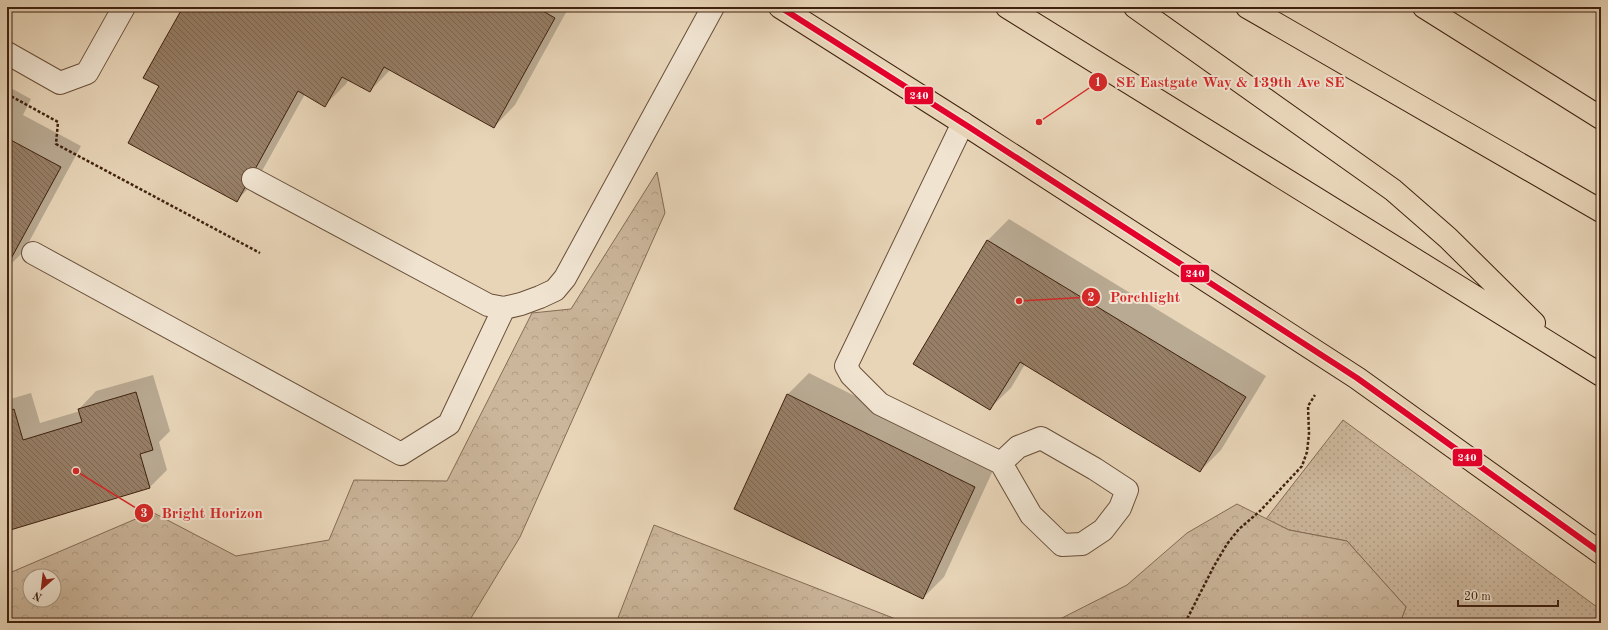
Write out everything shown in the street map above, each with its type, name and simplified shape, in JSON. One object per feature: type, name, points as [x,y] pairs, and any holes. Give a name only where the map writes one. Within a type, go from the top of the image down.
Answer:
[{"type":"main road","points":[[780,7],[963,123],[1356,378],[1601,553]]},
{"type":"main road","points":[[1006,7],[1601,375]]},
{"type":"main road","points":[[1135,7],[1393,190],[1448,238],[1562,350]]},
{"type":"main road","points":[[1247,7],[1601,211]]},
{"type":"main road","points":[[1424,7],[1601,118]]},
{"type":"lane","points":[[7,53],[60,83],[87,73],[124,7]]},
{"type":"lane","points":[[253,179],[488,305],[504,308],[540,297],[555,290],[565,278],[713,7]]},
{"type":"lane","points":[[963,123],[846,366],[851,375],[880,404],[1001,463],[1031,515],[1062,545],[1082,544],[1103,530],[1120,508],[1127,490],[1095,469],[1040,438],[1018,447],[1001,463]]},
{"type":"lane","points":[[33,252],[401,454],[449,424],[504,308]]},
{"type":"path","points":[[7,94],[58,122],[56,144],[260,253]]},
{"type":"path","points":[[1184,623],[1227,544],[1239,529],[1260,511],[1302,466],[1307,452],[1309,434],[1308,406],[1315,395]]},
{"type":"green space","points":[[657,172],[665,213],[520,537],[468,623],[7,623],[7,574],[152,512],[236,556],[329,540],[354,480],[447,481],[532,313],[571,309]]},
{"type":"green space","points":[[1343,420],[1601,610],[1601,623],[1400,623],[1406,607],[1347,541],[1289,530],[1266,519]]},
{"type":"green space","points":[[1237,504],[1289,530],[1347,541],[1406,607],[1400,623],[1048,623],[1058,620],[1127,585],[1187,533]]},
{"type":"green space","points":[[654,525],[906,623],[616,623]]},
{"type":"building","points":[[183,7],[536,7],[555,18],[494,128],[384,67],[370,92],[342,77],[325,107],[298,91],[237,202],[128,143],[159,86],[143,78]]},
{"type":"building","points":[[7,138],[61,167],[7,266]]},
{"type":"building","points":[[987,240],[1246,397],[1200,472],[1020,362],[990,410],[913,364]]},
{"type":"building","points":[[136,392],[153,450],[140,454],[150,488],[7,531],[7,412],[14,409],[23,440],[82,422],[78,409]]},
{"type":"building","points":[[787,394],[975,487],[923,599],[734,509]]},
{"type":"transit line","name":"240","points":[[780,7],[969,127],[1357,378],[1601,553]]},
{"type":"place","name":"SE Eastgate Way & 139th Ave SE","points":[[1039,122]]},
{"type":"place","name":"Porchlight","points":[[1019,301]]},
{"type":"place","name":"Bright Horizon","points":[[76,471]]}]
